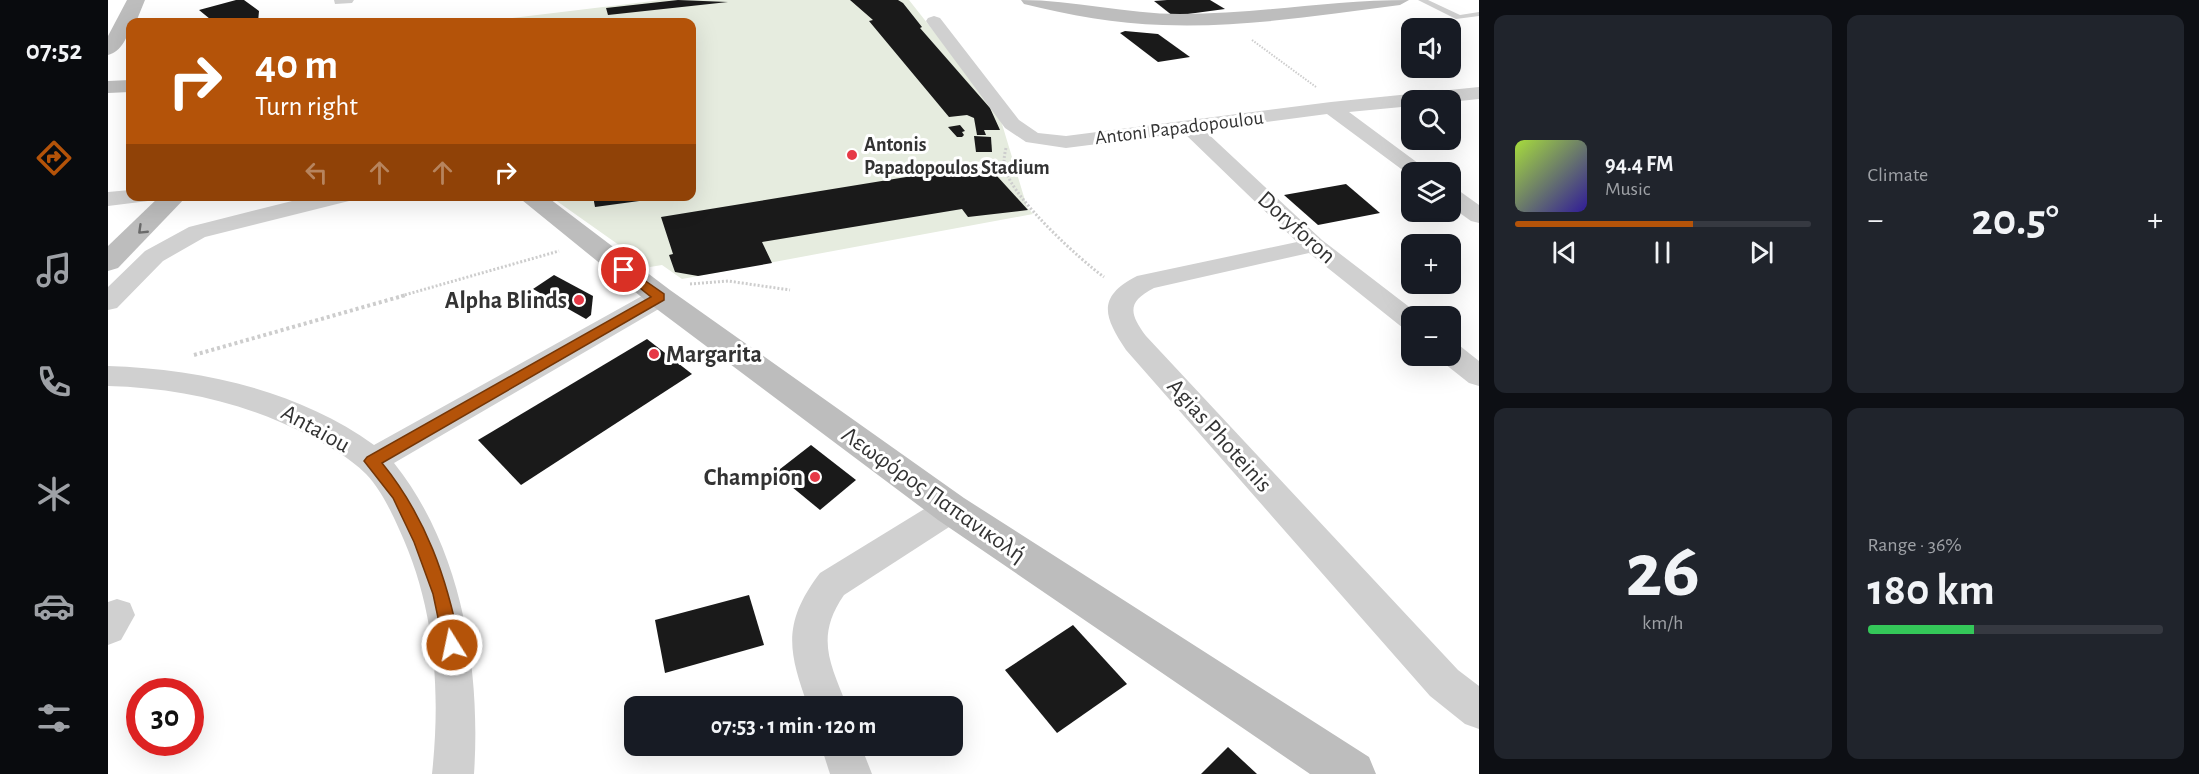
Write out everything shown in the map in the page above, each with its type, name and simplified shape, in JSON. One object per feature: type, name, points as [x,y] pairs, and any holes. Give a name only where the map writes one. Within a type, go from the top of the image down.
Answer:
[{"type":"street","points":[[128,18],[135,0]]},
{"type":"street","points":[[341,1],[346,0]]},
{"type":"street","points":[[1030,0],[1118,16],[1179,20],[1222,19],[1400,0]]},
{"type":"street","name":"Antoni Papadopoulou","points":[[934,21],[1012,124],[1033,138],[1066,142],[1337,107],[1479,93]]},
{"type":"street","points":[[110,46],[126,23]]},
{"type":"street","points":[[108,87],[126,86]]},
{"type":"street","points":[[1337,107],[1406,162]]},
{"type":"street","name":"Doryforon","points":[[1188,126],[1314,245],[1401,313]]},
{"type":"street","points":[[108,199],[126,197]]},
{"type":"street","points":[[108,234],[142,201]]},
{"type":"street","points":[[108,262],[171,201]]},
{"type":"street","points":[[108,302],[154,256],[197,232],[321,201]]},
{"type":"street","name":"Λεωφόρος Παπανικολή","points":[[535,201],[660,297],[951,509],[1352,774]]},
{"type":"street","points":[[1461,203],[1479,216]]},
{"type":"street","points":[[1128,292],[1146,282],[1314,245]]},
{"type":"street","name":"Agias Photeinis","points":[[1128,292],[1118,306],[1127,331],[1136,343],[1444,683],[1479,710]]},
{"type":"street","points":[[372,461],[660,297]]},
{"type":"street","points":[[1461,362],[1479,376]]},
{"type":"street","name":"Antaiou","points":[[108,376],[180,380],[254,397],[324,429],[372,461],[404,504],[426,551],[442,594],[454,662],[453,774]]},
{"type":"street","points":[[824,696],[812,663],[808,641],[810,619],[818,602],[832,584],[951,509]]},
{"type":"street","points":[[845,756],[851,774]]},
{"type":"lane","points":[[1422,0],[1459,17],[1479,14]]},
{"type":"path","points":[[1222,19],[1337,107]]},
{"type":"path","points":[[1012,124],[1004,156],[1006,174],[1028,204],[1100,275],[1128,292]]},
{"type":"path","points":[[187,357],[589,243]]},
{"type":"path","points":[[660,297],[689,284],[713,279],[749,281],[790,290]]},
{"type":"shaded area","name":"Antonis Papadopoulos Stadium","points":[[661,0],[909,0],[999,114],[1027,207],[1033,214],[682,279],[662,265],[650,267],[557,201],[696,201],[696,18],[512,18]]},
{"type":"building","points":[[244,0],[259,11],[258,18],[209,18],[199,10]]},
{"type":"building","points":[[678,0],[728,2],[608,15],[606,8]]},
{"type":"building","points":[[850,0],[898,0],[903,3],[922,27],[920,28],[990,108],[1000,130],[984,130],[986,135],[977,135],[974,118],[967,115],[949,117],[869,21],[873,20]]},
{"type":"building","points":[[1210,0],[1225,9],[1173,16],[1154,1]]},
{"type":"building","points":[[1125,31],[1158,34],[1190,57],[1158,62],[1120,33]]},
{"type":"building","points":[[960,125],[965,131],[962,132],[964,135],[957,137],[948,127]]},
{"type":"building","points":[[974,136],[991,137],[992,152],[976,152]]},
{"type":"building","points":[[986,164],[1028,210],[968,217],[962,209],[762,242],[772,263],[698,276],[675,272],[669,255],[673,254],[661,217]]},
{"type":"building","points":[[1346,184],[1380,213],[1318,225],[1284,195]]},
{"type":"building","points":[[594,201],[639,201],[595,207]]},
{"type":"building","points":[[554,275],[593,296],[591,315],[586,319],[533,289]]},
{"type":"building","points":[[647,339],[692,374],[521,485],[478,440]]},
{"type":"building","name":"Champion","points":[[811,445],[856,480],[820,510],[775,473]]},
{"type":"building","points":[[749,595],[764,645],[665,673],[655,620]]},
{"type":"building","points":[[1073,625],[1127,684],[1057,733],[1005,670]]},
{"type":"building","points":[[1228,747],[1257,774],[1201,774]]},
{"type":"place","name":"Antonis Papadopoulos Stadium","points":[[852,155]]},
{"type":"place","name":"Alpha Blinds","points":[[579,300]]},
{"type":"place","name":"Margarita","points":[[654,354]]},
{"type":"place","name":"Champion","points":[[815,477]]},
{"type":"route","points":[[452,645],[442,594],[430,560],[398,494],[372,461],[660,297],[624,270]]}]
